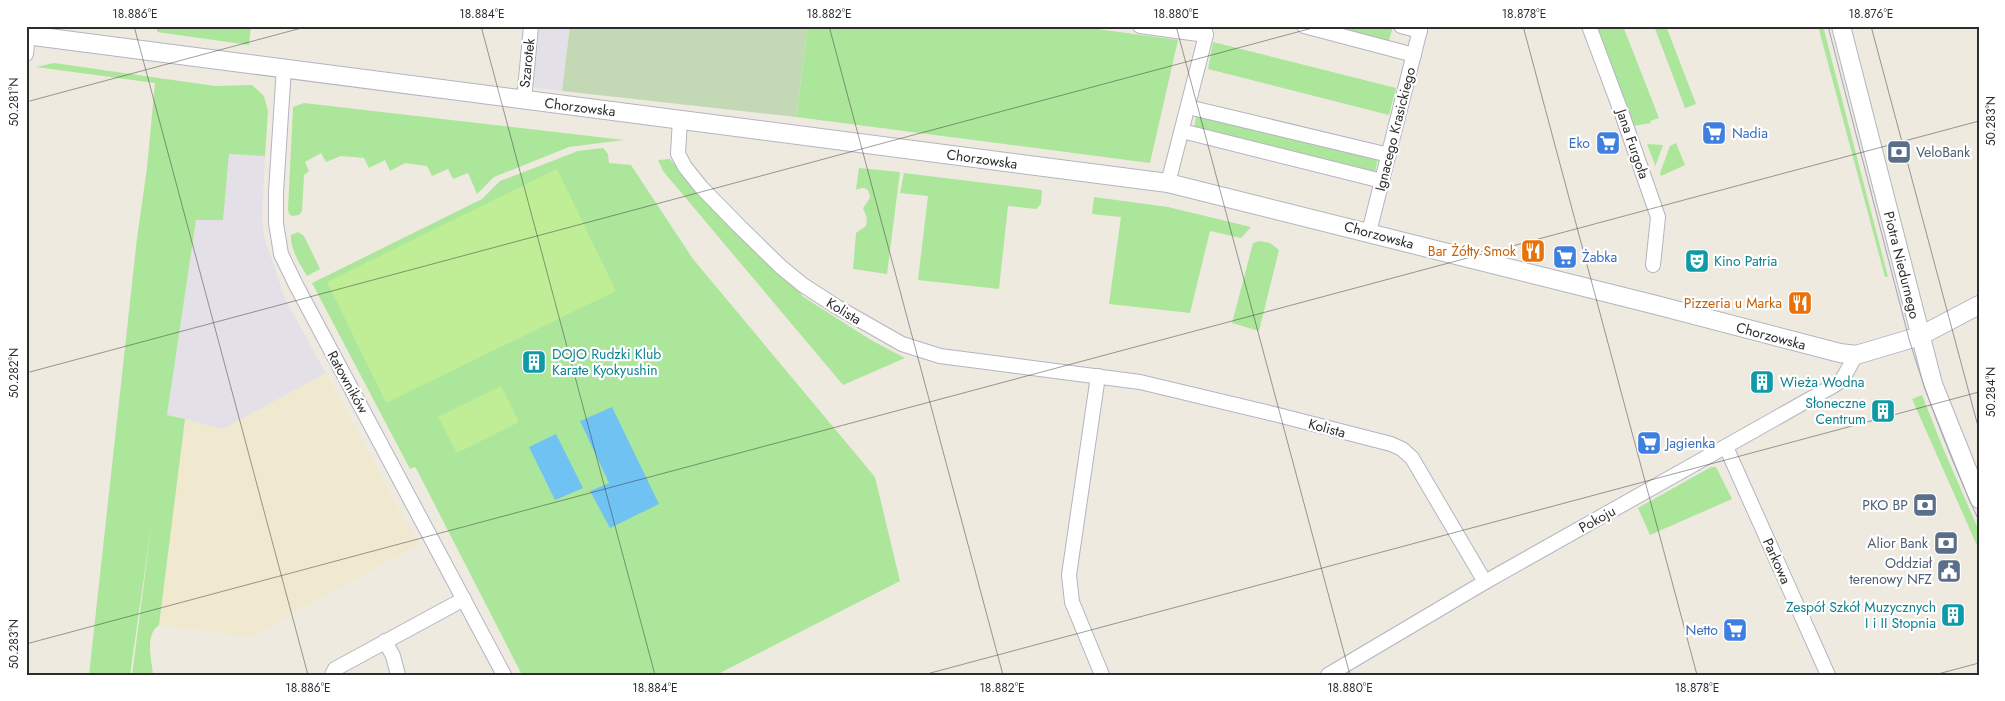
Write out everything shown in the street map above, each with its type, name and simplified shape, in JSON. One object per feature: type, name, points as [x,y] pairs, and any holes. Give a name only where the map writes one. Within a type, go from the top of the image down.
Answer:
[{"type":"street","name":"Szarotek","points":[[524,100],[531,26]]},
{"type":"street","points":[[1140,26],[1205,30],[1188,107],[1168,183]]},
{"type":"street","points":[[1304,26],[1414,54]]},
{"type":"street","points":[[1401,26],[1420,29]]},
{"type":"street","name":"Jana Furgoła","points":[[1589,26],[1658,217],[1653,265]]},
{"type":"street","name":"Piotra Niedurnego","points":[[1841,26],[1936,394],[1979,499]]},
{"type":"street","name":"Ignacego Krasickiego","points":[[1369,232],[1420,29]]},
{"type":"street","name":"Chorzowska","points":[[27,35],[1168,183],[1369,232],[1546,279],[1686,312],[1840,353],[1856,355],[1920,336],[1979,305]]},
{"type":"street","points":[[26,54],[27,35]]},
{"type":"street","name":"Ratowników","points":[[284,67],[276,192],[276,223],[281,254],[504,675]]},
{"type":"street","points":[[1188,107],[1389,155]]},
{"type":"street","name":"Kolista","points":[[680,119],[678,154],[685,167],[701,187],[780,267],[836,306],[902,344],[924,353],[1140,382],[1391,444],[1402,449],[1412,458],[1485,582]]},
{"type":"street","points":[[1182,131],[1382,181]]},
{"type":"street","name":"Pokoju","points":[[1328,675],[1485,582],[1833,386],[1842,380],[1856,355]]},
{"type":"street","points":[[1098,376],[1069,575],[1072,602],[1102,675]]},
{"type":"street","name":"Parkowa","points":[[1726,446],[1828,675]]},
{"type":"street","points":[[332,675],[335,669],[464,600]]},
{"type":"street","points":[[385,641],[393,656],[398,675]]},
{"type":"shaded area","points":[[537,26],[570,26],[562,91],[531,87]]},
{"type":"shaded area","points":[[229,154],[265,156],[262,221],[264,236],[285,299],[326,373],[223,429],[167,415],[196,220],[223,220]]},
{"type":"shaded area","points":[[326,373],[418,545],[250,637],[159,625],[185,419],[223,429]]},
{"type":"green space","points":[[157,26],[251,26],[249,45],[157,32]]},
{"type":"green space","points":[[570,26],[808,26],[796,117],[562,91]]},
{"type":"green space","points":[[808,26],[1075,26],[1178,40],[1150,163],[796,117]]},
{"type":"green space","points":[[1304,26],[1393,26],[1389,41]]},
{"type":"green space","points":[[1592,26],[1623,26],[1659,118],[1650,121],[1651,123],[1627,127]]},
{"type":"green space","points":[[1654,26],[1666,26],[1696,104],[1685,108]]},
{"type":"green space","points":[[1818,26],[1823,26],[1888,277],[1885,277]]},
{"type":"green space","points":[[1213,42],[1396,88],[1389,115],[1208,69]]},
{"type":"green space","points":[[54,63],[215,86],[252,85],[264,96],[268,111],[265,156],[229,154],[223,220],[196,220],[167,415],[185,419],[159,625],[154,630],[150,641],[153,675],[132,675],[152,521],[130,675],[89,675],[155,83],[36,67]]},
{"type":"green space","points":[[304,103],[624,140],[569,147],[494,177],[477,194],[468,173],[453,179],[448,169],[432,176],[427,166],[405,163],[390,171],[385,160],[369,168],[364,158],[341,156],[326,162],[321,153],[305,162],[309,171],[304,175],[302,211],[299,215],[292,216],[289,214],[288,209],[293,107]]},
{"type":"green space","points":[[1197,112],[1378,158],[1375,172],[1194,127]]},
{"type":"green space","points":[[1676,143],[1685,165],[1661,176],[1660,173],[1670,146]]},
{"type":"green space","points":[[1647,144],[1663,145],[1655,167],[1655,165]]},
{"type":"green space","points":[[603,148],[608,154],[609,163],[631,165],[693,259],[875,477],[900,581],[716,675],[522,675],[418,472],[415,467],[410,469],[312,283],[482,199],[500,181],[578,151]]},
{"type":"green space","points":[[670,159],[690,182],[799,289],[802,296],[871,340],[905,358],[843,385],[663,171],[658,160]]},
{"type":"green space","points":[[859,168],[900,172],[887,274],[853,269],[856,233],[866,226],[867,218],[863,208],[870,198],[869,192],[866,189],[856,190]]},
{"type":"green space","points":[[557,169],[616,291],[386,403],[327,282]]},
{"type":"green space","points":[[904,173],[1042,190],[1041,204],[1036,209],[1008,206],[999,289],[918,280],[928,196],[900,193]]},
{"type":"green space","points":[[1094,197],[1168,207],[1251,227],[1241,238],[1210,231],[1190,313],[1109,304],[1121,217],[1092,214]]},
{"type":"green space","points":[[298,232],[304,236],[320,269],[307,276],[292,246],[291,235]]},
{"type":"green space","points":[[1260,241],[1270,243],[1279,250],[1259,331],[1232,323],[1253,243]]},
{"type":"green space","points":[[501,386],[519,422],[457,453],[438,417]]},
{"type":"green space","points":[[1922,395],[1979,531],[1979,550],[1912,399]]},
{"type":"green space","points":[[1711,467],[1716,467],[1732,499],[1650,535],[1638,508]]},
{"type":"water","points":[[612,407],[659,504],[610,528],[590,491],[609,483],[580,421]]},
{"type":"water","points":[[556,434],[583,488],[555,500],[529,447]]},
{"type":"tram line","points":[[1828,26],[1909,339],[1941,432],[1979,521]]},
{"type":"place","name":"Nadia","points":[[1714,133]]},
{"type":"place","name":"Eko","points":[[1608,143]]},
{"type":"place","name":"VeloBank","points":[[1899,152]]},
{"type":"place","name":"Bar Żółty Smok","points":[[1533,251]]},
{"type":"place","name":"Żabka","points":[[1565,257]]},
{"type":"place","name":"Kino Patria","points":[[1697,261]]},
{"type":"place","name":"Pizzeria u Marka","points":[[1800,303]]},
{"type":"place","name":"DOJO Rudzki Klub Karate Kyokyushin","points":[[534,362]]},
{"type":"place","name":"Wieża Wodna","points":[[1762,382]]},
{"type":"place","name":"Słoneczne Centrum","points":[[1883,411]]},
{"type":"place","name":"Jagienka","points":[[1649,443]]},
{"type":"place","name":"PKO BP","points":[[1925,505]]},
{"type":"place","name":"Alior Bank","points":[[1946,543]]},
{"type":"place","name":"Oddział terenowy NFZ","points":[[1949,571]]},
{"type":"place","name":"Zespół Szkół Muzycznych I i II Stopnia","points":[[1953,615]]},
{"type":"place","name":"Netto","points":[[1735,630]]}]
